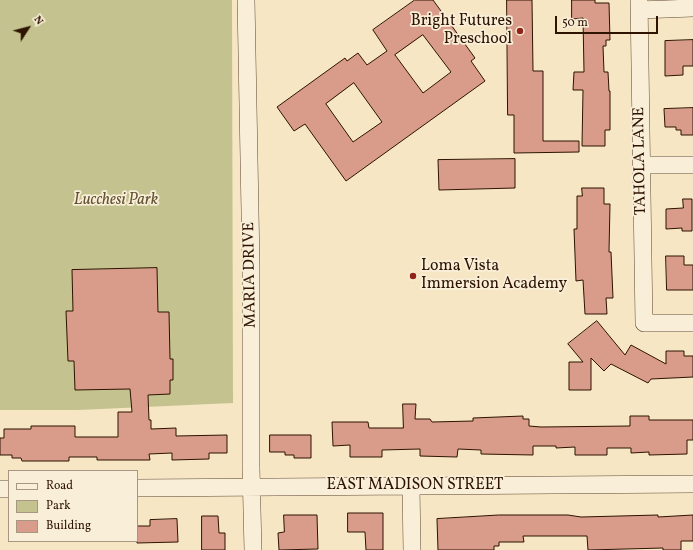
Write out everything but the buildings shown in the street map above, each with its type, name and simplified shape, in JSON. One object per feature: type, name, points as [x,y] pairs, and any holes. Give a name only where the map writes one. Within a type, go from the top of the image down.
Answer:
[{"type":"street","name":"MARIA DRIVE","points":[[246,0],[251,272],[253,550]]},
{"type":"street","points":[[639,5],[693,8]]},
{"type":"street","name":"TAHOLA LANE","points":[[639,5],[644,323],[693,323]]},
{"type":"street","points":[[642,165],[693,165]]},
{"type":"street","name":"EAST MADISON STREET","points":[[138,488],[693,484]]},
{"type":"street","points":[[412,486],[412,550]]},
{"type":"green space","name":"Lucchesi Park","points":[[0,0],[232,0],[233,403],[78,410],[0,410]]},
{"type":"place","name":"Bright Futures Preschool","points":[[520,31]]},
{"type":"place","name":"Loma Vista Immersion Academy","points":[[413,276]]}]
